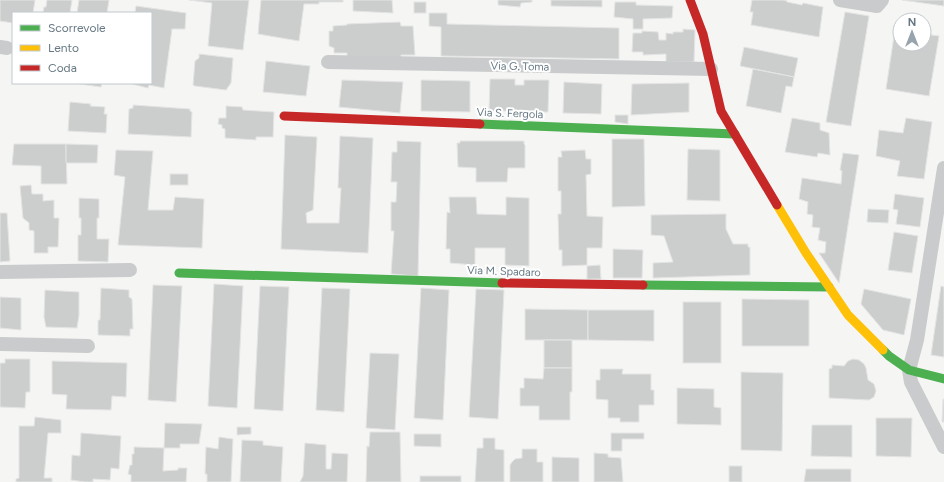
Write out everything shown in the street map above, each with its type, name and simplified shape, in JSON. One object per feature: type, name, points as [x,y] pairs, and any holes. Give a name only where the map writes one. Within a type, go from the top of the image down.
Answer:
[{"type":"street","points":[[690,0],[703,34],[721,110],[806,253],[848,315],[889,356],[909,370],[944,379]]},
{"type":"street","points":[[840,0],[877,6],[882,0]]},
{"type":"street","name":"Via G. Toma","points":[[328,62],[711,69]]},
{"type":"street","name":"Via S. Fergola","points":[[284,116],[735,134]]},
{"type":"street","points":[[944,168],[917,340],[909,370],[912,382],[944,447]]},
{"type":"street","points":[[0,272],[130,270]]},
{"type":"street","name":"Via M. Spadaro","points":[[179,273],[540,284],[829,287]]},
{"type":"street","points":[[0,344],[88,346]]},
{"type":"building","points":[[0,0],[35,0],[33,12],[12,12],[12,23],[0,21]]},
{"type":"building","points":[[47,0],[72,0],[70,12],[43,12],[44,7],[46,7]]},
{"type":"building","points":[[79,0],[109,0],[107,12],[77,12]]},
{"type":"building","points":[[189,0],[249,0],[243,50],[208,46],[212,3]]},
{"type":"building","points":[[261,0],[343,0],[343,2],[319,2],[319,4],[304,4],[299,41],[258,34]]},
{"type":"building","points":[[353,0],[392,0],[393,13],[353,11]]},
{"type":"building","points":[[498,0],[532,0],[532,2],[521,3],[520,7],[498,5]]},
{"type":"building","points":[[551,0],[602,0],[602,7],[551,6]]},
{"type":"building","points":[[752,0],[783,0],[802,5],[803,3],[823,7],[819,37],[751,25],[753,12],[750,12]]},
{"type":"building","points":[[902,0],[944,0],[944,6]]},
{"type":"building","points":[[414,2],[426,2],[426,13],[414,13]]},
{"type":"building","points":[[615,2],[636,2],[636,5],[673,6],[672,18],[643,19],[643,29],[633,29],[633,19],[614,17]]},
{"type":"building","points":[[136,6],[186,13],[185,29],[172,29],[164,88],[149,85],[148,88],[132,84],[152,84],[152,12],[135,12]]},
{"type":"building","points":[[845,12],[869,16],[851,126],[826,122]]},
{"type":"building","points":[[429,13],[447,13],[447,24],[619,28],[619,59],[441,56],[441,27],[429,26]]},
{"type":"building","points":[[400,22],[401,26],[413,26],[415,55],[401,55],[401,59],[347,57],[347,53],[334,53],[334,48],[329,46],[329,31],[333,31],[333,26]]},
{"type":"building","points":[[683,29],[695,30],[694,62],[666,62],[666,54],[643,55],[643,52],[632,52],[633,33],[642,33],[642,31],[658,32],[659,40],[666,40],[666,33],[673,34],[673,32],[683,32]]},
{"type":"building","points":[[932,35],[939,36],[929,96],[886,89],[892,49],[892,52],[932,52]]},
{"type":"building","points":[[744,47],[798,58],[794,77],[740,66]]},
{"type":"building","points":[[199,54],[233,58],[231,83],[226,90],[193,85],[195,61],[199,58]]},
{"type":"building","points":[[266,61],[310,66],[306,96],[263,92]]},
{"type":"building","points":[[753,69],[794,77],[792,87],[786,86],[781,113],[746,106]]},
{"type":"building","points":[[490,79],[515,79],[515,85],[524,85],[524,80],[549,80],[548,112],[530,112],[529,116],[509,116],[509,111],[489,111]]},
{"type":"building","points":[[342,80],[403,82],[400,113],[339,107]]},
{"type":"building","points":[[421,80],[470,81],[470,112],[421,111]]},
{"type":"building","points":[[564,82],[602,84],[601,114],[563,113]]},
{"type":"building","points":[[689,83],[689,112],[631,115],[632,84]]},
{"type":"building","points":[[80,84],[102,84],[101,87]]},
{"type":"building","points":[[70,102],[105,107],[104,114],[107,114],[106,133],[68,131]]},
{"type":"building","points":[[133,105],[190,109],[192,112],[191,137],[128,134],[129,109],[133,108]]},
{"type":"building","points":[[226,106],[242,107],[243,110],[274,112],[273,137],[256,137],[256,140],[225,138],[225,129],[222,128],[222,125],[218,124],[219,118],[226,118]]},
{"type":"building","points":[[615,115],[628,115],[628,124],[615,122]]},
{"type":"building","points":[[792,118],[820,123],[820,130],[829,133],[830,155],[818,153],[817,157],[785,152]]},
{"type":"building","points":[[906,118],[932,122],[924,179],[897,176],[900,161],[876,156],[879,130],[903,133]]},
{"type":"building","points":[[285,135],[317,137],[313,210],[306,213],[307,223],[339,223],[341,188],[338,188],[340,136],[373,138],[368,253],[281,249]]},
{"type":"building","points":[[612,139],[644,139],[645,206],[612,207]]},
{"type":"building","points":[[397,141],[421,142],[418,276],[391,274],[394,231],[391,231],[391,202],[396,202],[397,182],[391,182],[392,152],[397,152]]},
{"type":"building","points":[[460,141],[524,141],[525,168],[508,168],[507,182],[476,182],[476,168],[458,167],[457,143],[460,143]]},
{"type":"building","points":[[14,144],[66,144],[67,184],[41,184],[41,166],[12,165]]},
{"type":"building","points":[[66,144],[98,145],[97,163],[66,163]]},
{"type":"building","points":[[688,149],[720,150],[720,201],[687,200]]},
{"type":"building","points":[[116,150],[153,151],[148,210],[173,210],[175,197],[204,199],[202,248],[118,245],[125,177],[114,175]]},
{"type":"building","points":[[585,150],[586,159],[591,159],[591,174],[586,175],[587,216],[603,217],[602,248],[587,248],[587,265],[562,266],[562,250],[559,250],[558,214],[561,214],[561,191],[558,191],[558,157],[562,157],[561,151]]},
{"type":"building","points":[[843,153],[859,155],[839,283],[819,253],[825,253],[826,242],[818,240],[820,228],[812,227],[813,215],[807,214],[808,202],[799,199],[802,178],[841,184],[842,171],[840,170]]},
{"type":"building","points":[[170,174],[188,174],[188,185],[170,185]]},
{"type":"building","points":[[31,185],[32,194],[43,194],[43,201],[54,200],[54,218],[59,218],[58,247],[48,247],[48,253],[34,253],[34,231],[29,230],[29,223],[23,218],[20,186]]},
{"type":"building","points":[[895,194],[924,198],[920,227],[896,224],[898,210],[893,209]]},
{"type":"building","points":[[449,197],[476,197],[477,214],[506,215],[506,197],[529,198],[529,266],[505,265],[505,248],[475,248],[475,265],[450,263],[450,249],[446,249],[447,212],[450,213]]},
{"type":"building","points":[[79,198],[99,199],[97,239],[109,239],[108,262],[78,261],[78,235],[81,235]]},
{"type":"building","points":[[868,209],[889,210],[888,223],[867,222]]},
{"type":"building","points":[[0,213],[7,213],[10,261],[0,262]]},
{"type":"building","points":[[726,214],[726,229],[733,244],[748,244],[748,247],[750,247],[750,275],[653,278],[653,263],[673,262],[664,236],[651,235],[651,215]]},
{"type":"building","points":[[894,232],[918,236],[912,273],[888,270]]},
{"type":"building","points":[[613,249],[643,250],[642,278],[613,278]]},
{"type":"building","points":[[600,265],[601,279],[587,279],[587,266]]},
{"type":"building","points":[[214,284],[243,286],[237,408],[208,406]]},
{"type":"building","points":[[153,285],[182,286],[176,402],[148,400]]},
{"type":"building","points":[[260,286],[289,287],[283,411],[254,409]]},
{"type":"building","points":[[941,286],[944,287],[944,357],[931,355]]},
{"type":"building","points":[[101,288],[129,290],[129,297],[132,299],[133,329],[130,329],[130,336],[98,335]]},
{"type":"building","points":[[322,288],[350,289],[344,412],[316,410]]},
{"type":"building","points":[[421,288],[449,290],[443,420],[414,418]]},
{"type":"building","points":[[476,289],[504,290],[498,419],[469,417]]},
{"type":"building","points":[[864,289],[911,299],[904,335],[883,330],[861,304]]},
{"type":"building","points":[[45,290],[79,292],[79,315],[77,328],[46,327],[44,317]]},
{"type":"building","points":[[0,297],[21,298],[21,330],[0,328]]},
{"type":"building","points":[[742,299],[809,300],[809,346],[742,346]]},
{"type":"building","points":[[683,302],[721,302],[721,363],[683,363]]},
{"type":"building","points":[[525,309],[588,310],[588,340],[525,340]]},
{"type":"building","points":[[588,310],[654,310],[654,341],[588,340]]},
{"type":"building","points":[[544,340],[572,340],[572,368],[544,368]]},
{"type":"building","points":[[370,353],[399,354],[395,430],[366,428]]},
{"type":"building","points":[[5,359],[30,359],[30,392],[26,392],[25,408],[0,407],[0,363],[5,363]]},
{"type":"building","points":[[853,359],[859,360],[864,364],[868,380],[874,384],[876,391],[874,397],[869,400],[829,398],[829,369],[832,368],[832,365],[844,366],[848,361]]},
{"type":"building","points":[[52,361],[127,363],[126,397],[112,396],[111,410],[66,409],[67,395],[52,394]]},
{"type":"building","points":[[544,368],[572,368],[570,420],[539,420],[539,406],[520,406],[520,388],[524,388],[524,378],[543,379]]},
{"type":"building","points":[[600,369],[623,369],[622,374],[651,374],[651,390],[654,390],[654,405],[639,405],[639,422],[620,422],[620,418],[608,418],[608,400],[596,399],[596,380],[600,380]]},
{"type":"building","points":[[741,372],[783,373],[782,451],[741,450]]},
{"type":"building","points":[[677,388],[714,389],[714,407],[721,408],[721,425],[677,424]]},
{"type":"building","points":[[943,399],[944,422],[942,422]]},
{"type":"building","points":[[35,417],[61,420],[61,433],[48,433],[44,478],[52,478],[52,482],[16,482],[16,479],[19,478],[19,426],[34,426]]},
{"type":"building","points":[[876,418],[912,418],[911,457],[876,456]]},
{"type":"building","points":[[165,423],[202,424],[199,444],[180,444],[180,448],[164,448]]},
{"type":"building","points":[[812,425],[852,425],[852,457],[811,456]]},
{"type":"building","points":[[237,427],[251,427],[251,434],[237,435]]},
{"type":"building","points":[[370,432],[400,432],[401,482],[366,482],[367,446],[369,447]]},
{"type":"building","points":[[81,433],[121,436],[119,469],[111,468],[110,480],[93,479],[93,482],[85,482],[71,480],[72,455],[80,456]]},
{"type":"building","points":[[611,433],[644,433],[644,439],[622,439],[622,451],[611,451]]},
{"type":"building","points":[[414,434],[441,434],[441,447],[414,446]]},
{"type":"building","points":[[219,437],[233,439],[231,482],[207,482],[207,474],[205,474],[206,447],[218,449]]},
{"type":"building","points":[[483,438],[495,438],[495,449],[504,450],[504,482],[475,482],[477,448],[483,448]]},
{"type":"building","points":[[242,440],[263,441],[263,445],[283,447],[281,482],[240,482]]},
{"type":"building","points":[[305,443],[326,445],[326,469],[331,469],[332,453],[348,454],[347,482],[300,482],[303,476]]},
{"type":"building","points":[[134,447],[164,448],[163,471],[187,468],[186,482],[131,482],[131,475],[128,474],[130,465],[132,465],[132,454],[134,454]]},
{"type":"building","points":[[522,449],[537,449],[537,462],[543,462],[543,482],[510,482],[510,465],[515,459],[522,458]]},
{"type":"building","points":[[594,453],[608,454],[608,457],[621,458],[623,482],[594,482]]},
{"type":"building","points":[[552,457],[579,458],[579,482],[552,482]]},
{"type":"building","points":[[729,466],[742,466],[742,482],[729,482]]},
{"type":"building","points":[[806,469],[851,469],[851,482],[804,482]]},
{"type":"building","points":[[420,476],[461,476],[461,482],[420,482]]},
{"type":"traffic: fast","points":[[480,124],[735,134]]},
{"type":"traffic: fast","points":[[179,273],[502,283]]},
{"type":"traffic: fast","points":[[643,285],[829,287]]},
{"type":"traffic: fast","points":[[883,350],[909,370],[944,379]]},
{"type":"traffic: slow","points":[[777,205],[806,253],[848,315],[883,350]]},
{"type":"traffic: jam","points":[[690,0],[703,34],[721,111],[777,205]]},
{"type":"traffic: jam","points":[[284,116],[480,124]]},
{"type":"traffic: jam","points":[[502,283],[643,285]]}]
